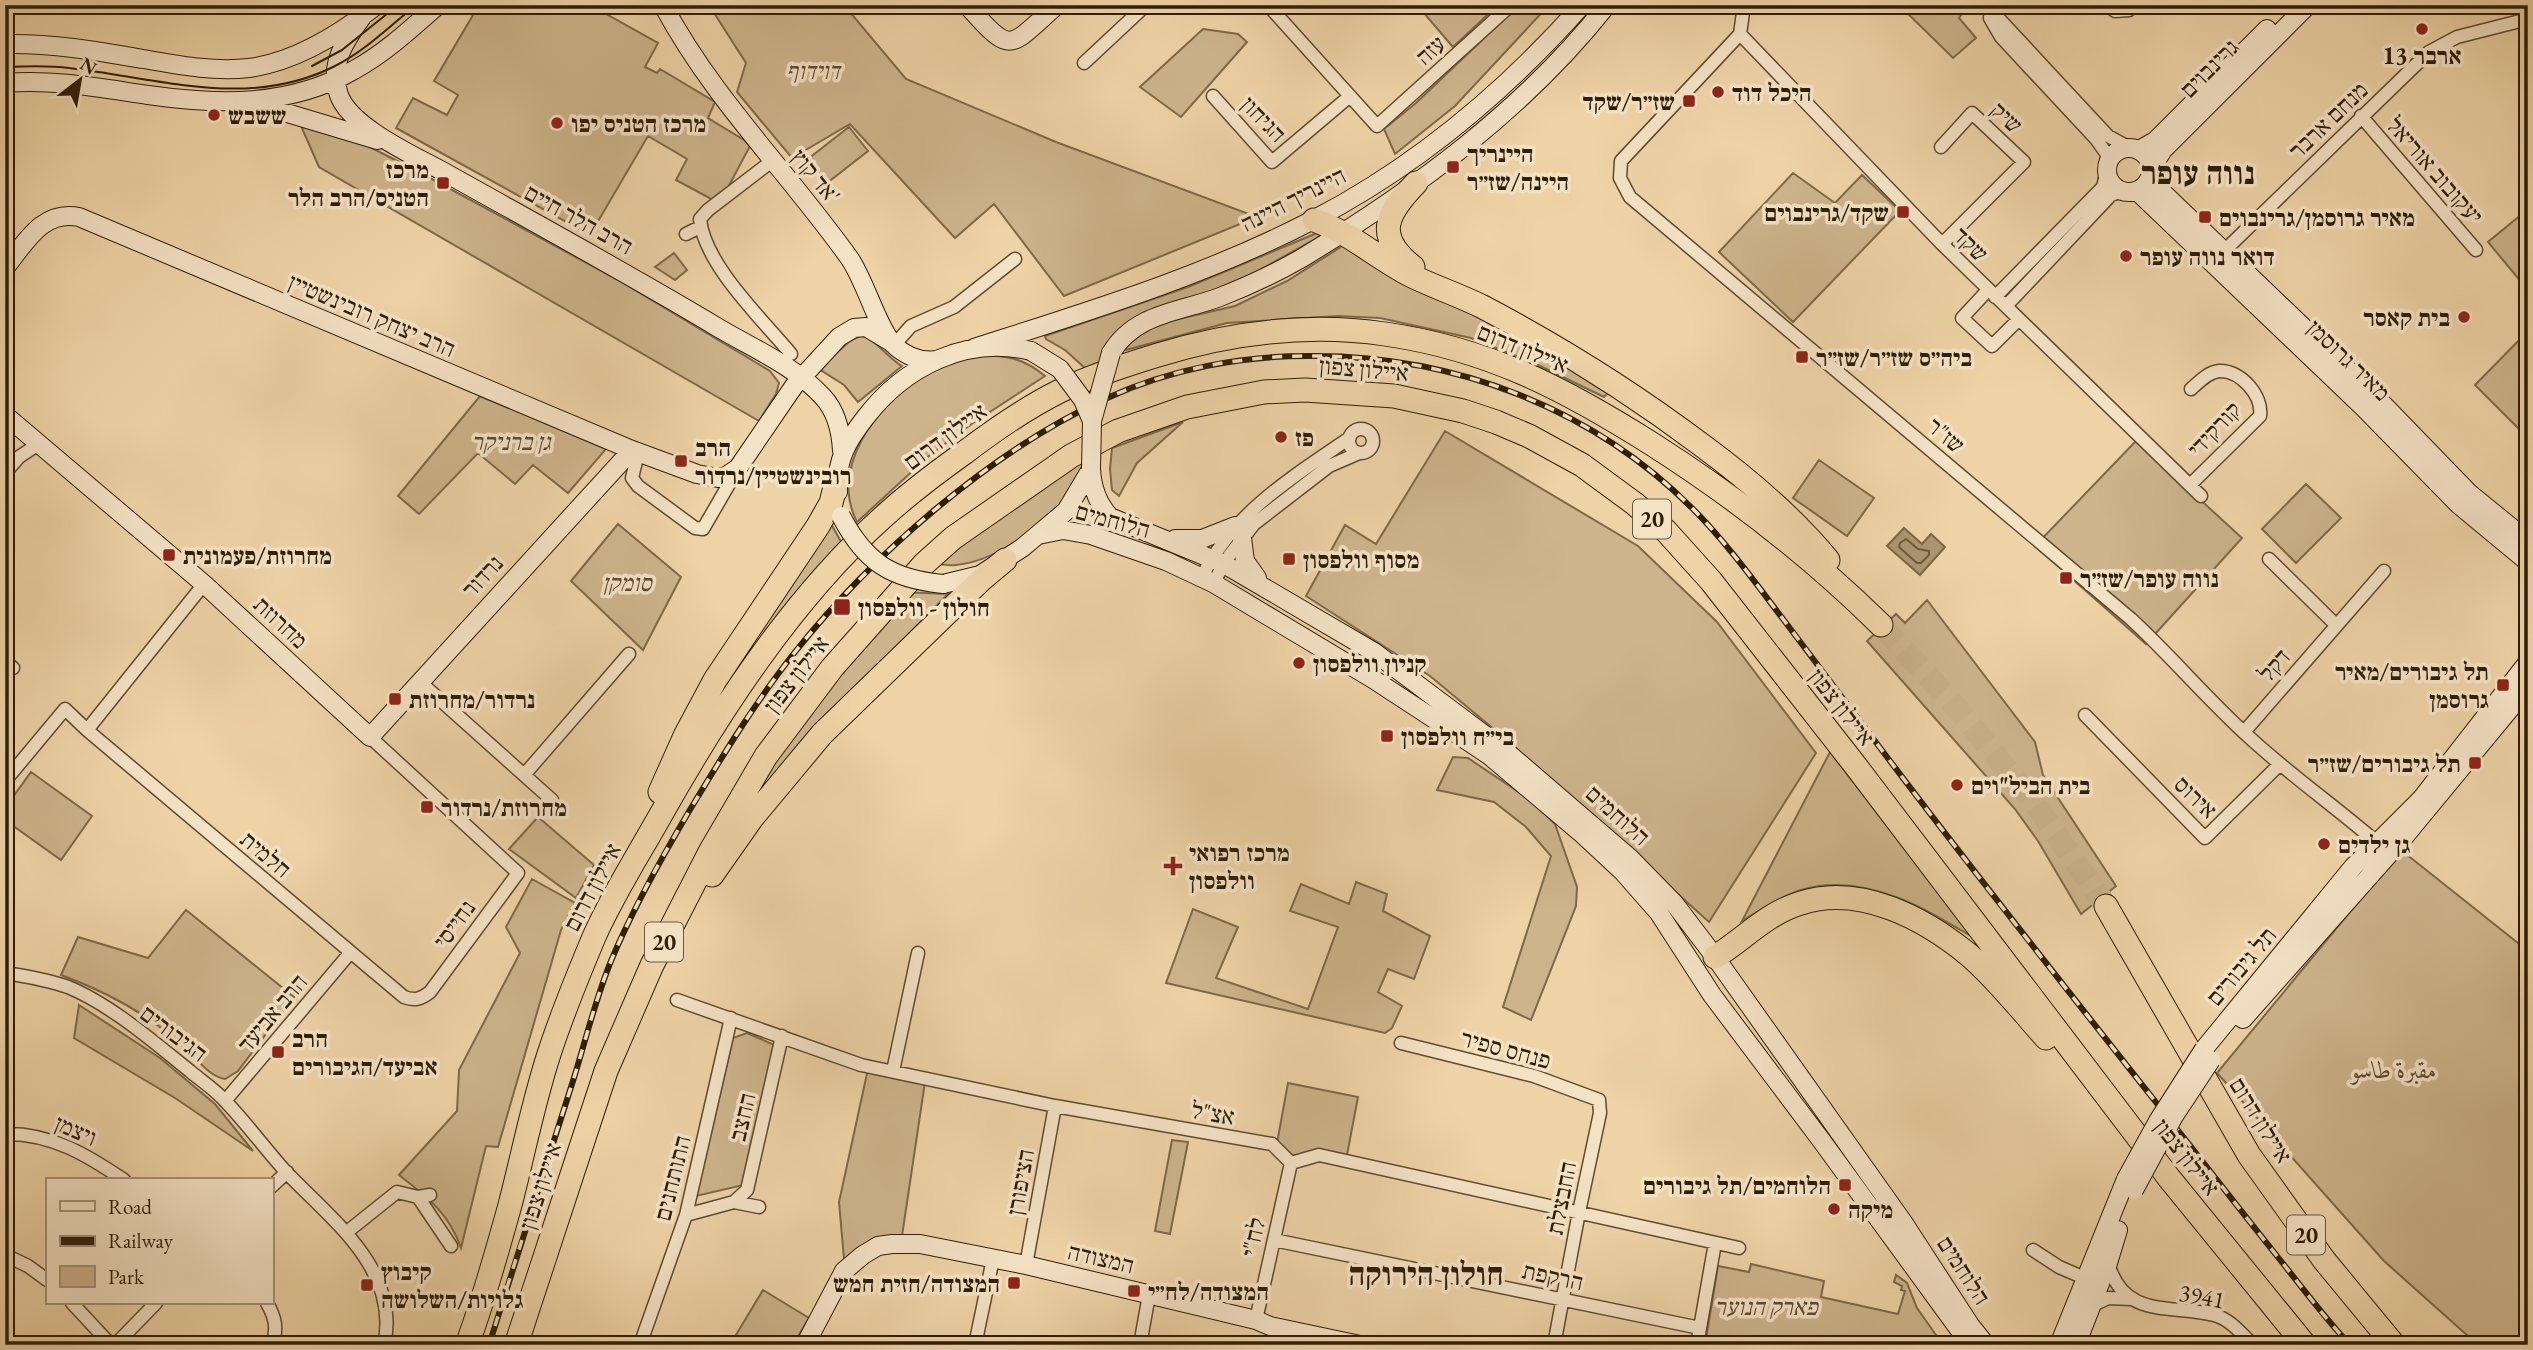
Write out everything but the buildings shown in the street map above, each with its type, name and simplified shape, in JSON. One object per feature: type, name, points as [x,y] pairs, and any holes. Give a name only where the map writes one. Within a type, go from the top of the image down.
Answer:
[{"type":"highway","points":[[1416,183],[1399,201],[1393,212],[1388,236],[1395,251],[1447,290]]},
{"type":"highway","points":[[1314,220],[1342,232],[1398,268],[1447,290]]},
{"type":"highway","name":"איילון דרום","points":[[467,1345],[510,1206],[550,1053],[570,997],[605,914],[676,789],[770,644],[810,595],[880,520],[986,436],[1063,390],[1137,362],[1222,338],[1339,330],[1382,334],[1464,351],[1538,378],[1621,425],[1740,503],[1821,568],[1878,623],[1808,535],[1767,496],[1717,456],[1622,389],[1517,326],[1447,290]]},
{"type":"highway","name":"איילון צפון","points":[[516,1345],[606,1071],[652,965],[711,850],[766,756],[832,668],[925,564],[953,538],[1071,456],[1118,431],[1187,407],[1264,392],[1336,390],[1394,396],[1463,411],[1529,436],[1604,480],[1666,531],[1711,581],[1855,765],[2151,1154],[2305,1345]]},
{"type":"highway","points":[[605,914],[685,736],[715,680],[818,526],[831,503],[837,479]]},
{"type":"highway","points":[[652,965],[752,818],[799,760],[822,734],[941,618],[1005,560]]},
{"type":"highway","points":[[1715,957],[1778,912],[1807,901],[1830,897],[1851,898],[1874,902],[1905,915],[1945,937],[1987,972],[2151,1154]]},
{"type":"highway","name":"איילון דרום","points":[[2106,906],[2249,1155],[2324,1260],[2394,1345]]},
{"type":"main road","points":[[5,44],[75,47],[190,67],[232,69],[270,63],[311,48],[377,5]]},
{"type":"main road","points":[[5,83],[65,83],[201,102],[272,99],[337,79],[380,53],[438,5]]},
{"type":"main road","name":"אד קוץ'","points":[[663,5],[719,93],[852,262],[893,344]]},
{"type":"main road","points":[[967,5],[996,37],[1006,42],[1018,39],[1058,5]]},
{"type":"main road","name":"היינריך היינה","points":[[974,348],[1173,282],[1314,220],[1394,172],[1433,144],[1524,65],[1582,5]]},
{"type":"main road","name":"היינריך היינה","points":[[1091,421],[1111,353],[1127,332],[1144,321],[1239,289],[1302,258],[1450,160],[1514,105],[1608,5]]},
{"type":"main road","name":"גרינבוים","points":[[2133,148],[2155,141],[2238,55],[2293,5]]},
{"type":"main road","name":"גרינבוים","points":[[2151,172],[2163,149],[2308,5]]},
{"type":"main road","points":[[337,79],[338,57],[362,17]]},
{"type":"main road","name":"הרב הלר חיים","points":[[337,79],[337,91],[348,110],[375,132],[632,275],[801,377],[822,396],[834,412],[842,437],[842,451]]},
{"type":"main road","points":[[243,102],[285,110],[414,155]]},
{"type":"main road","points":[[2133,148],[2147,157],[2151,172],[2147,182],[2130,191],[2113,185],[2107,167],[2117,150],[2133,148]]},
{"type":"main road","name":"מאיר גרוסמן","points":[[2151,172],[2159,188],[2218,257],[2458,504],[2528,562]]},
{"type":"main road","name":"מאיר גרוסמן","points":[[2130,191],[2218,257],[2375,396],[2469,493],[2525,534]]},
{"type":"main road","name":"הרב יצחק רובינשטיין","points":[[5,268],[44,223],[55,216],[79,218],[635,452],[697,474],[718,478],[738,468]]},
{"type":"main road","points":[[738,468],[801,377],[839,337],[854,328],[870,329],[912,357],[928,361],[974,348],[1008,346],[1031,351],[1050,361],[1069,378],[1083,400],[1091,421],[1089,475],[1066,511],[1005,560],[980,575],[943,584],[917,581],[884,568],[853,538],[841,516],[837,479],[842,451],[866,416],[886,395],[915,370],[937,359]]},
{"type":"main road","name":"מחרוזת","points":[[5,415],[204,584],[370,737]]},
{"type":"main road","points":[[601,438],[613,471]]},
{"type":"main road","name":"נרדור","points":[[370,737],[613,471],[635,452]]},
{"type":"main road","name":"הלוחמים","points":[[1089,475],[1101,507],[1111,517],[1218,561],[1402,671],[1539,778],[1653,881],[1674,903],[1715,957],[1903,1222],[1986,1345]]},
{"type":"main road","name":"הלוחמים","points":[[1038,535],[1063,530],[1091,535],[1166,561],[1207,580],[1373,679],[1490,756],[1580,832],[1623,872],[1659,913],[1712,995],[1970,1345]]},
{"type":"main road","points":[[1165,538],[1202,539],[1238,532],[1247,565],[1267,588]]},
{"type":"main road","name":"תל גיבורים","points":[[2382,847],[2393,829],[2422,798],[2528,662]]},
{"type":"main road","name":"תל גיבורים","points":[[2059,1345],[2158,1121],[2353,867],[2382,847],[2405,836],[2526,691]]},
{"type":"main road","points":[[1686,952],[1702,961],[1715,957]]},
{"type":"main road","name":"תל גיבורים","points":[[2076,1345],[2108,1263],[2130,1184]]},
{"type":"main road","name":"המצודה","points":[[805,1345],[842,1276],[879,1249],[920,1244],[1026,1265],[1256,1320],[1271,1321],[1277,1326],[1360,1345]]},
{"type":"main road","points":[[2049,1345],[2070,1319]]},
{"type":"street","points":[[1083,63],[1146,5]]},
{"type":"street","points":[[1268,5],[1350,96]]},
{"type":"street","name":"עזה","points":[[1350,96],[1377,126],[1511,5]]},
{"type":"street","points":[[1740,34],[1744,5]]},
{"type":"street","points":[[2108,5],[2115,11],[2129,9],[2133,5]]},
{"type":"street","points":[[1991,7],[2108,136],[2133,148]]},
{"type":"street","points":[[1991,7],[1992,24],[2001,37],[2106,153],[2107,167],[2103,187],[1992,293],[1962,318],[1992,346],[2019,319]]},
{"type":"street","name":"מנחם ארבר","points":[[2218,257],[2429,52],[2458,37],[2528,19]]},
{"type":"street","name":"שקד","points":[[1740,34],[1942,244],[2201,496]]},
{"type":"street","name":"שז\"ר","points":[[1740,34],[1621,162],[1620,178],[1630,197],[2131,619],[2279,765],[2382,847]]},
{"type":"street","name":"הגיחון","points":[[1213,96],[1272,162],[1350,96]]},
{"type":"street","name":"שיק","points":[[1941,147],[1972,113],[2024,162],[1942,244]]},
{"type":"street","name":"יעקובוב אוריאל","points":[[2361,117],[2476,250]]},
{"type":"street","points":[[772,161],[700,219],[713,260],[791,354]]},
{"type":"street","points":[[2006,306],[2111,195],[2130,191]]},
{"type":"street","points":[[686,234],[701,227]]},
{"type":"street","points":[[893,344],[911,326],[954,307],[1015,259]]},
{"type":"street","name":"קורקידי","points":[[2190,485],[2260,416],[2261,408],[2259,398],[2231,373],[2210,373],[2191,388]]},
{"type":"street","points":[[1207,580],[1238,532],[1270,494],[1348,439],[1352,432],[1360,428],[1371,434],[1372,447],[1366,452],[1329,466],[1254,524],[1238,532]]},
{"type":"street","points":[[1348,439],[1352,450],[1359,453]]},
{"type":"street","points":[[5,473],[19,457],[40,443]]},
{"type":"street","points":[[635,452],[632,478],[638,486],[695,528],[703,529],[738,468]]},
{"type":"street","points":[[2269,559],[2336,625]]},
{"type":"street","name":"דקל","points":[[2244,733],[2384,571]]},
{"type":"street","points":[[87,730],[204,584]]},
{"type":"street","points":[[524,775],[629,654]]},
{"type":"street","points":[[419,681],[552,800]]},
{"type":"street","name":"חלמית","points":[[5,781],[65,709],[404,997],[412,1000],[422,998]]},
{"type":"street","name":"אירוס","points":[[2085,715],[2205,838],[2279,765]]},
{"type":"street","name":"מחרוזת","points":[[370,737],[517,873]]},
{"type":"street","name":"נחייסי","points":[[422,998],[430,992],[517,873]]},
{"type":"street","name":"הרב אביעד","points":[[225,1101],[350,953]]},
{"type":"street","points":[[893,1071],[918,953]]},
{"type":"street","name":"הגיבורים","points":[[5,973],[33,977],[69,988],[107,1009],[167,1052],[225,1101],[286,1172],[348,1232],[370,1266],[381,1291],[387,1330],[384,1345]]},
{"type":"street","name":"אצ\"ל","points":[[677,1000],[862,1065],[1055,1106],[1272,1144],[1291,1163]]},
{"type":"street","name":"התותחנים","points":[[640,1345],[686,1215],[731,1018]]},
{"type":"street","name":"החצב","points":[[734,1202],[747,1190],[782,1036]]},
{"type":"street","name":"פנחס ספיר","points":[[1401,1043],[1535,1076],[1599,1100]]},
{"type":"street","name":"החבצלת","points":[[1554,1345],[1600,1113],[1599,1100]]},
{"type":"street","name":"הציפורן","points":[[1026,1265],[1055,1106]]},
{"type":"street","name":"ויצמן","points":[[5,1134],[26,1133],[53,1140],[88,1156],[121,1178]]},
{"type":"street","points":[[1291,1163],[1319,1155],[1739,1248]]},
{"type":"street","name":"לח\"י","points":[[1256,1320],[1291,1163]]},
{"type":"street","points":[[273,1185],[286,1172]]},
{"type":"street","points":[[348,1232],[397,1192],[424,1196],[451,1245]]},
{"type":"street","points":[[686,1215],[734,1202],[759,1207]]},
{"type":"street","name":"הרקפת","points":[[1274,1240],[1700,1328]]},
{"type":"street","points":[[1697,1345],[1715,1243]]},
{"type":"street","points":[[2033,1250],[2059,1267],[2087,1279]]},
{"type":"street","points":[[5,1255],[28,1266],[46,1279]]},
{"type":"street","points":[[975,1345],[993,1259]]},
{"type":"street","name":"3941","points":[[2108,1263],[2114,1282],[2136,1300]]},
{"type":"street","points":[[1140,1345],[1149,1294]]},
{"type":"street","name":"3941","points":[[2089,1307],[2108,1298],[2118,1297],[2136,1300],[2158,1309],[2214,1315],[2235,1326],[2253,1345]]},
{"type":"street","points":[[73,1304],[113,1345],[155,1304]]},
{"type":"street","points":[[268,1304],[275,1317],[276,1335],[272,1345]]},
{"type":"street","points":[[1273,1345],[1277,1326]]},
{"type":"green space","name":"מרכז הטניס יפו","points":[[479,5],[590,5],[658,43],[645,67],[657,73],[660,69],[715,102],[708,118],[750,146],[725,193],[715,201],[676,180],[687,159],[648,136],[590,235],[396,128],[413,98],[447,115],[458,95],[434,81]]},
{"type":"green space","name":"דוידוף","points":[[709,5],[844,5],[906,79],[1056,142],[1257,217],[1064,296],[994,204],[955,238],[850,124],[792,158],[737,92],[746,63]]},
{"type":"green space","points":[[1417,5],[1498,5],[1453,47]]},
{"type":"green space","points":[[1519,5],[1549,5],[1455,106],[1395,154],[1384,129],[1416,103]]},
{"type":"green space","points":[[1899,5],[1969,5],[1959,18],[1976,38],[1953,58]]},
{"type":"green space","points":[[1203,29],[1238,34],[1247,42],[1181,117],[1140,87]]},
{"type":"green space","points":[[301,126],[368,146],[618,280],[770,371],[779,383],[776,394],[759,421],[319,167]]},
{"type":"green space","points":[[849,127],[868,151],[827,183],[808,159]]},
{"type":"green space","points":[[1793,173],[1835,203],[1862,175],[1900,211],[1793,322],[1719,252]]},
{"type":"green space","points":[[2528,209],[2528,278],[2522,283],[2488,242]]},
{"type":"green space","points":[[1317,233],[1320,235],[1317,238],[1249,276],[1213,292],[1128,322],[1116,334],[1100,363],[1086,369],[1065,350],[1046,339],[1045,336],[1188,287]]},
{"type":"green space","points":[[1344,245],[1441,300],[1519,335],[1609,392],[1604,397],[1534,363],[1471,338],[1380,318],[1338,316],[1227,323],[1122,351],[1148,326],[1235,306],[1287,281]]},
{"type":"green space","points":[[674,253],[687,270],[675,280],[655,267]]},
{"type":"green space","points":[[2528,331],[2528,418],[2518,428],[2475,385]]},
{"type":"green space","points":[[862,335],[902,366],[858,402],[844,385],[819,369],[850,341]]},
{"type":"green space","points":[[978,355],[1014,359],[1045,376],[930,455],[857,522],[850,501],[849,480],[853,459],[874,420],[905,388],[922,376],[942,366]]},
{"type":"green space","name":"גן ברניקר","points":[[480,396],[606,449],[568,493],[533,465],[515,484],[478,453],[419,514],[398,496]]},
{"type":"green space","points":[[1183,422],[1137,463],[1119,496],[1112,490],[1112,448]]},
{"type":"green space","points":[[1445,431],[1638,546],[1717,622],[1816,753],[1709,922],[1507,740],[1430,676],[1306,596],[1345,525],[1376,544]]},
{"type":"green space","points":[[2136,441],[2242,538],[2146,644],[2035,546]]},
{"type":"green space","points":[[1085,458],[1075,484],[1064,502],[1051,517],[1026,536],[998,552],[969,563],[934,564]]},
{"type":"green space","points":[[1819,460],[1874,498],[1847,536],[1793,498]]},
{"type":"green space","points":[[2306,484],[2341,518],[2296,563],[2262,529]]},
{"type":"green space","points":[[830,522],[845,549],[715,715],[710,703]]},
{"type":"green space","name":"סומקן","points":[[618,524],[681,577],[643,650],[571,581]]},
{"type":"green space","points":[[901,592],[948,594],[808,736],[755,804],[748,797]]},
{"type":"green space","points":[[1927,600],[2035,742],[2043,775],[2116,886],[2081,914],[2038,841],[2015,809],[1867,641],[1896,614],[1905,623]]},
{"type":"green space","points":[[1830,752],[1974,938],[1901,899],[1861,887],[1840,885],[1799,891],[1779,899],[1742,921]]},
{"type":"green space","points":[[1453,757],[1468,758],[1529,799],[1555,824],[1577,887],[1576,906],[1531,1020],[1503,1007],[1551,856],[1526,827],[1494,802],[1437,790]]},
{"type":"green space","points":[[31,772],[92,816],[61,860],[5,820],[5,808]]},
{"type":"green space","points":[[538,817],[594,865],[576,898],[509,849]]},
{"type":"green space","name":"مقبرة طاسو","points":[[2401,850],[2528,951],[2528,1345],[2478,1345],[2384,1261],[2217,1073]]},
{"type":"green space","points":[[532,879],[575,903],[561,930],[498,1147],[486,1146],[461,1248],[443,1215],[399,1175],[457,1111],[459,1070],[520,953],[506,927]]},
{"type":"green space","points":[[1356,882],[1387,894],[1383,911],[1430,936],[1414,979],[1388,969],[1378,992],[1402,1006],[1392,1028],[1385,1033],[1166,983],[1193,909],[1238,927],[1216,978],[1308,1009],[1338,927],[1290,911],[1301,884],[1349,904]]},
{"type":"green space","points":[[186,910],[294,997],[238,1071],[225,1079],[209,1072],[173,1037],[143,1015],[112,997],[61,975],[78,937],[148,958]]},
{"type":"green space","points":[[79,1005],[160,1058],[215,1104],[253,1151],[175,1098],[74,1038]]},
{"type":"green space","points":[[747,1033],[779,1047],[748,1184],[696,1196],[733,1038]]},
{"type":"green space","points":[[868,1069],[925,1082],[902,1236],[871,1240],[844,1259],[839,1202]]},
{"type":"green space","points":[[1288,1083],[1358,1097],[1347,1155],[1292,1159],[1277,1143]]},
{"type":"green space","points":[[1172,1140],[1188,1142],[1170,1234],[1155,1231]]},
{"type":"green space","name":"פארק הנוער","points":[[1751,1264],[1824,1281],[1821,1297],[1898,1314],[1905,1291],[1894,1282],[1896,1275],[1907,1283],[1917,1308],[1943,1345],[1705,1345],[1718,1266],[1749,1272]]},
{"type":"green space","points":[[763,1290],[809,1318],[793,1345],[730,1345]]},
{"type":"water","points":[[1904,528],[1922,544],[1931,534],[1945,547],[1920,575],[1887,546]]},
{"type":"tunnel","points":[[1881,625],[1957,708],[2035,804],[2106,906]]},
{"type":"tram line","points":[[312,66],[342,50],[398,5]]},
{"type":"tram line","points":[[5,67],[61,67],[204,87],[237,89],[270,86],[303,79],[346,60],[416,5]]},
{"type":"railway","points":[[489,1345],[611,961],[638,902],[703,788],[753,709],[795,652],[860,579],[936,509],[977,476],[1062,421],[1129,388],[1155,379],[1234,361],[1288,356],[1367,358],[1419,366],[1518,394],[1566,416],[1611,442],[1653,473],[1692,508],[1739,562],[1992,894],[2350,1345]]},
{"type":"place","name":"ארבר 13","points":[[2422,29]]},
{"type":"place","name":"היכל דוד","points":[[1718,92]]},
{"type":"place","name":"שז״ר/שקד","points":[[1689,101]]},
{"type":"place","name":"ששבש","points":[[214,115]]},
{"type":"place","name":"מרכז הטניס יפו","points":[[557,123]]},
{"type":"place","name":"היינריך היינה/שז״ר","points":[[1453,167]]},
{"type":"place","name":"מרכז הטניס/הרב הלר","points":[[443,183]]},
{"type":"place","name":"שקד/גרינבוים","points":[[1903,212]]},
{"type":"place","name":"מאיר גרוסמן/גרינבוים","points":[[2205,217]]},
{"type":"place","name":"דואר נווה עופר","points":[[2126,256]]},
{"type":"place","name":"בית קאסר","points":[[2464,317]]},
{"type":"place","name":"ביה״ס שז״ר/שז״ר","points":[[1802,357]]},
{"type":"place","name":"פז","points":[[1281,437]]},
{"type":"place","name":"הרב רובינשטיין/נרדור","points":[[681,461]]},
{"type":"place","name":"מחרוזת/פעמונית","points":[[169,555]]},
{"type":"place","name":"מסוף וולפסון","points":[[1289,559]]},
{"type":"place","name":"נווה עופר/שז״ר","points":[[2066,578]]},
{"type":"place","name":"חולון - וולפסון","points":[[842,607]]},
{"type":"place","name":"קניון וולפסון","points":[[1299,663]]},
{"type":"place","name":"תל גיבורים/מאיר גרוסמן","points":[[2503,685]]},
{"type":"place","name":"נרדור/מחרוזת","points":[[395,699]]},
{"type":"place","name":"בי״ח וולפסון","points":[[1387,736]]},
{"type":"place","name":"תל גיבורים/שז״ר","points":[[2475,763]]},
{"type":"place","name":"בית הביל\"וים","points":[[1957,785]]},
{"type":"place","name":"מחרוזת/נרדור","points":[[427,807]]},
{"type":"place","name":"גן ילדים","points":[[2324,844]]},
{"type":"place","name":"מרכז רפואי וולפסון","points":[[1173,866]]},
{"type":"place","name":"הרב אביעד/הגיבורים","points":[[278,1052]]},
{"type":"place","name":"הלוחמים/תל גיבורים","points":[[1845,1185]]},
{"type":"place","name":"מיקה","points":[[1834,1209]]},
{"type":"place","name":"המצודה/חזית חמש","points":[[1014,1283]]},
{"type":"place","name":"קיבוץ גלויות/השלושה","points":[[367,1285]]},
{"type":"place","name":"המצודה/לח״י","points":[[1134,1291]]},
{"type":"district","name":"נווה עופר","points":[[2198,173]]},
{"type":"district","name":"חולון הירוקה","points":[[1426,1274]]}]
